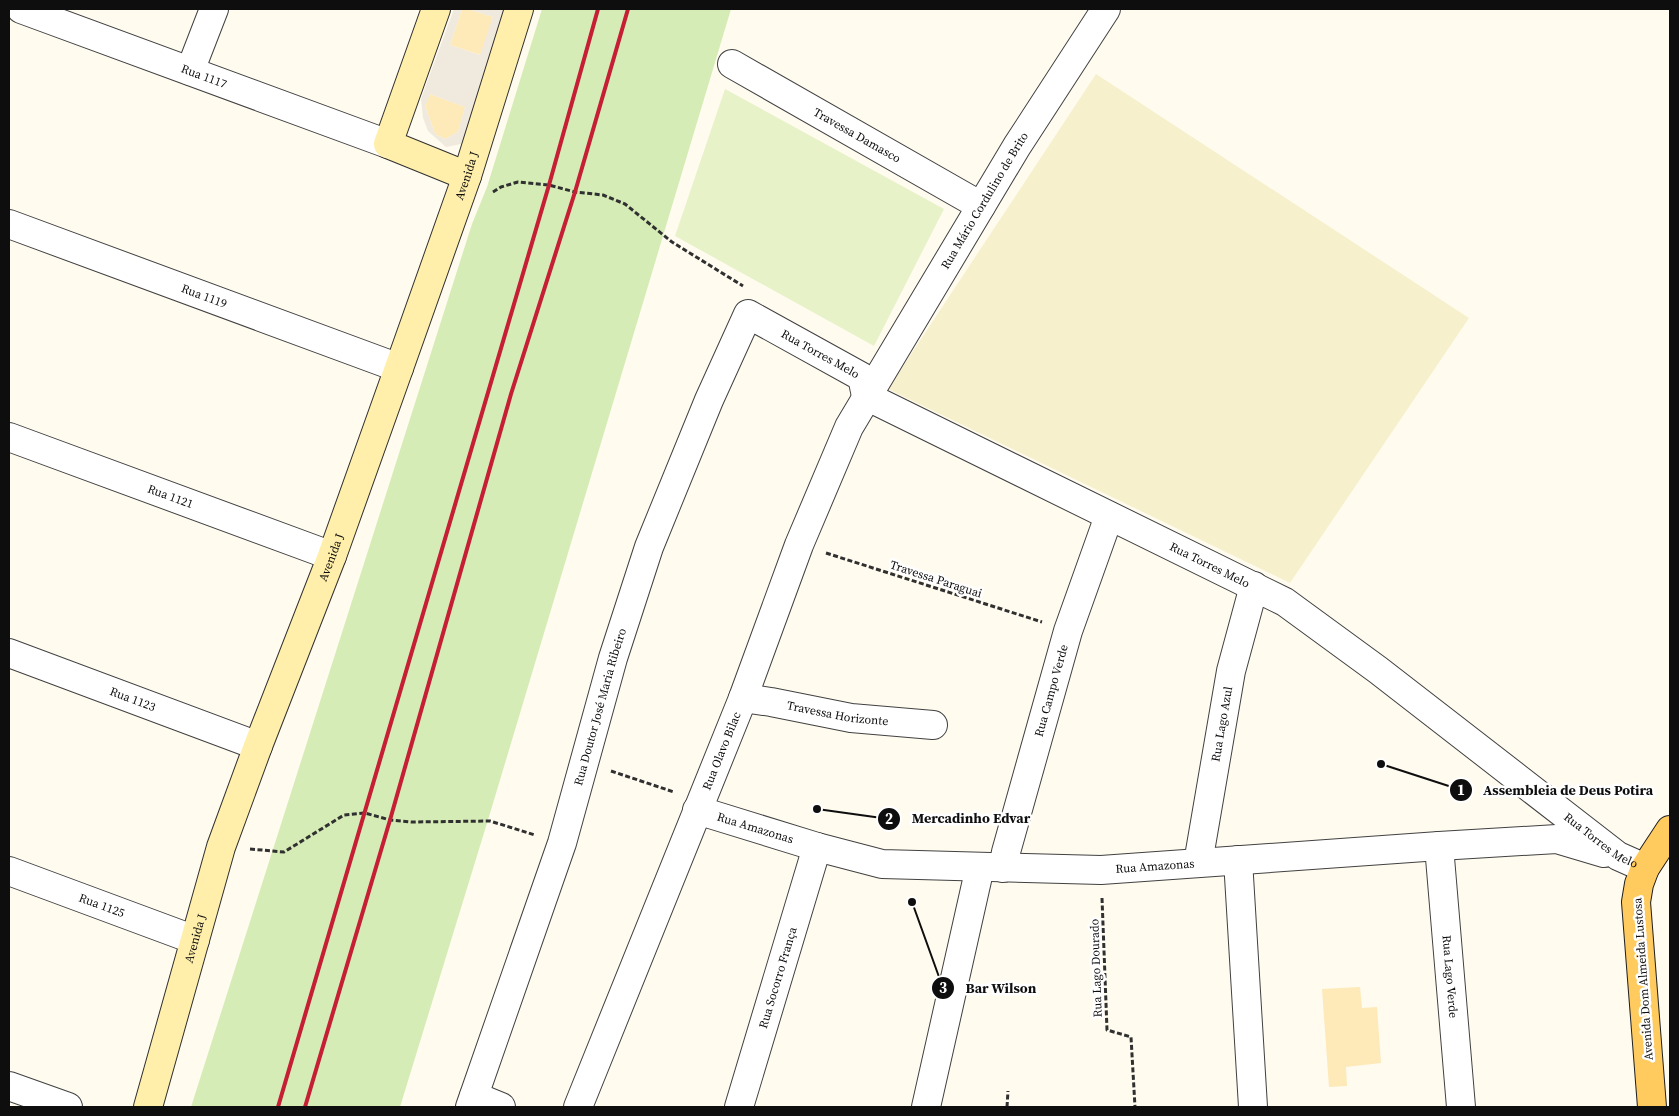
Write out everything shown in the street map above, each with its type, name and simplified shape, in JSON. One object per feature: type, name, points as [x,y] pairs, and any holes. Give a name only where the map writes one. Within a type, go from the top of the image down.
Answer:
[{"type":"main road","name":"Avenida Dom Almeida Lustosa","points":[[1652,1107],[1636,902],[1639,884],[1645,868],[1670,830]]},
{"type":"street","name":"Rua 1117","points":[[21,9],[388,144]]},
{"type":"street","points":[[190,71],[214,9]]},
{"type":"street","points":[[436,9],[388,144],[467,176]]},
{"type":"street","name":"Avenida J","points":[[148,1107],[221,847],[332,556],[399,368],[467,176],[519,9]]},
{"type":"street","name":"Rua Mário Cordulino de Brito","points":[[866,396],[1017,146],[1106,9]]},
{"type":"street","name":"Travessa Damasco","points":[[732,64],[981,206]]},
{"type":"street","name":"Rua 1119","points":[[9,224],[399,368]]},
{"type":"street","name":"Rua Torres Melo","points":[[748,314],[862,377],[866,396],[1285,602],[1378,670],[1618,856],[1645,868]]},
{"type":"street","name":"Rua Doutor José Maria Ribeiro","points":[[472,1102],[562,843],[613,658],[649,547],[709,400],[748,314]]},
{"type":"street","name":"Rua Olavo Bilac","points":[[578,1107],[743,698],[799,544],[849,427],[866,396]]},
{"type":"street","name":"Rua 1121","points":[[9,437],[332,556]]},
{"type":"street","name":"Rua Campo Verde","points":[[926,1107],[991,867],[1006,852],[1068,631],[1109,516]]},
{"type":"street","name":"Rua Lago Azul","points":[[1198,863],[1231,671],[1254,586]]},
{"type":"street","name":"Rua 1123","points":[[9,653],[258,746]]},
{"type":"street","name":"Travessa Horizonte","points":[[743,698],[851,718],[933,725]]},
{"type":"street","name":"Rua Amazonas","points":[[699,805],[817,847],[882,864],[1101,870],[1557,839],[1618,856]]},
{"type":"street","name":"Rua Lago Verde","points":[[1439,846],[1461,1107]]},
{"type":"street","name":"Rua Socorro França","points":[[738,1107],[817,847]]},
{"type":"street","points":[[1238,860],[1254,1107]]},
{"type":"street","name":"Rua 1125","points":[[9,871],[195,940]]},
{"type":"street","points":[[9,1086],[68,1107]]},
{"type":"street","points":[[472,1102],[501,1107]]},
{"type":"path","points":[[467,176],[483,197],[501,187],[518,182],[550,185],[576,192],[603,195],[626,204],[672,242],[754,293],[754,302],[748,314]]},
{"type":"path","name":"Travessa Paraguai","points":[[799,544],[1068,631]]},
{"type":"path","points":[[583,762],[699,805]]},
{"type":"path","points":[[221,847],[284,852],[344,815],[365,813],[390,820],[412,822],[490,821],[562,843]]},
{"type":"path","name":"Rua Lago Dourado","points":[[1101,870],[1107,1030],[1131,1037],[1135,1107]]},
{"type":"path","points":[[1007,1107],[1008,1091]]},
{"type":"shaded area","points":[[454,9],[462,9],[450,45],[480,55],[493,17],[468,9],[505,9],[468,137],[461,144],[446,147],[428,131],[423,118],[421,99]],"holes":[[[430,94],[465,107],[458,132],[445,139],[435,134],[425,106]]]},
{"type":"shaded area","points":[[1096,74],[1469,318],[1290,583],[888,389]]},
{"type":"green space","points":[[542,9],[731,9],[400,1107],[191,1107],[472,224],[487,187]]},
{"type":"green space","points":[[725,89],[944,209],[874,346],[675,236]]},
{"type":"sand","points":[[462,9],[493,17],[481,55],[450,45]]},
{"type":"sand","points":[[430,94],[465,107],[458,132],[445,139],[435,134],[425,106]]},
{"type":"sand","points":[[1360,987],[1362,1008],[1377,1007],[1381,1063],[1346,1067],[1347,1086],[1329,1087],[1322,989]]},
{"type":"railway","points":[[278,1107],[549,185],[598,9]]},
{"type":"railway","points":[[305,1107],[390,820],[511,394],[575,192],[628,9]]},
{"type":"place","name":"Assembleia de Deus Potira","points":[[1381,764]]},
{"type":"place","name":"Mercadinho Edvar","points":[[817,809]]},
{"type":"place","name":"Bar Wilson","points":[[912,902]]}]
